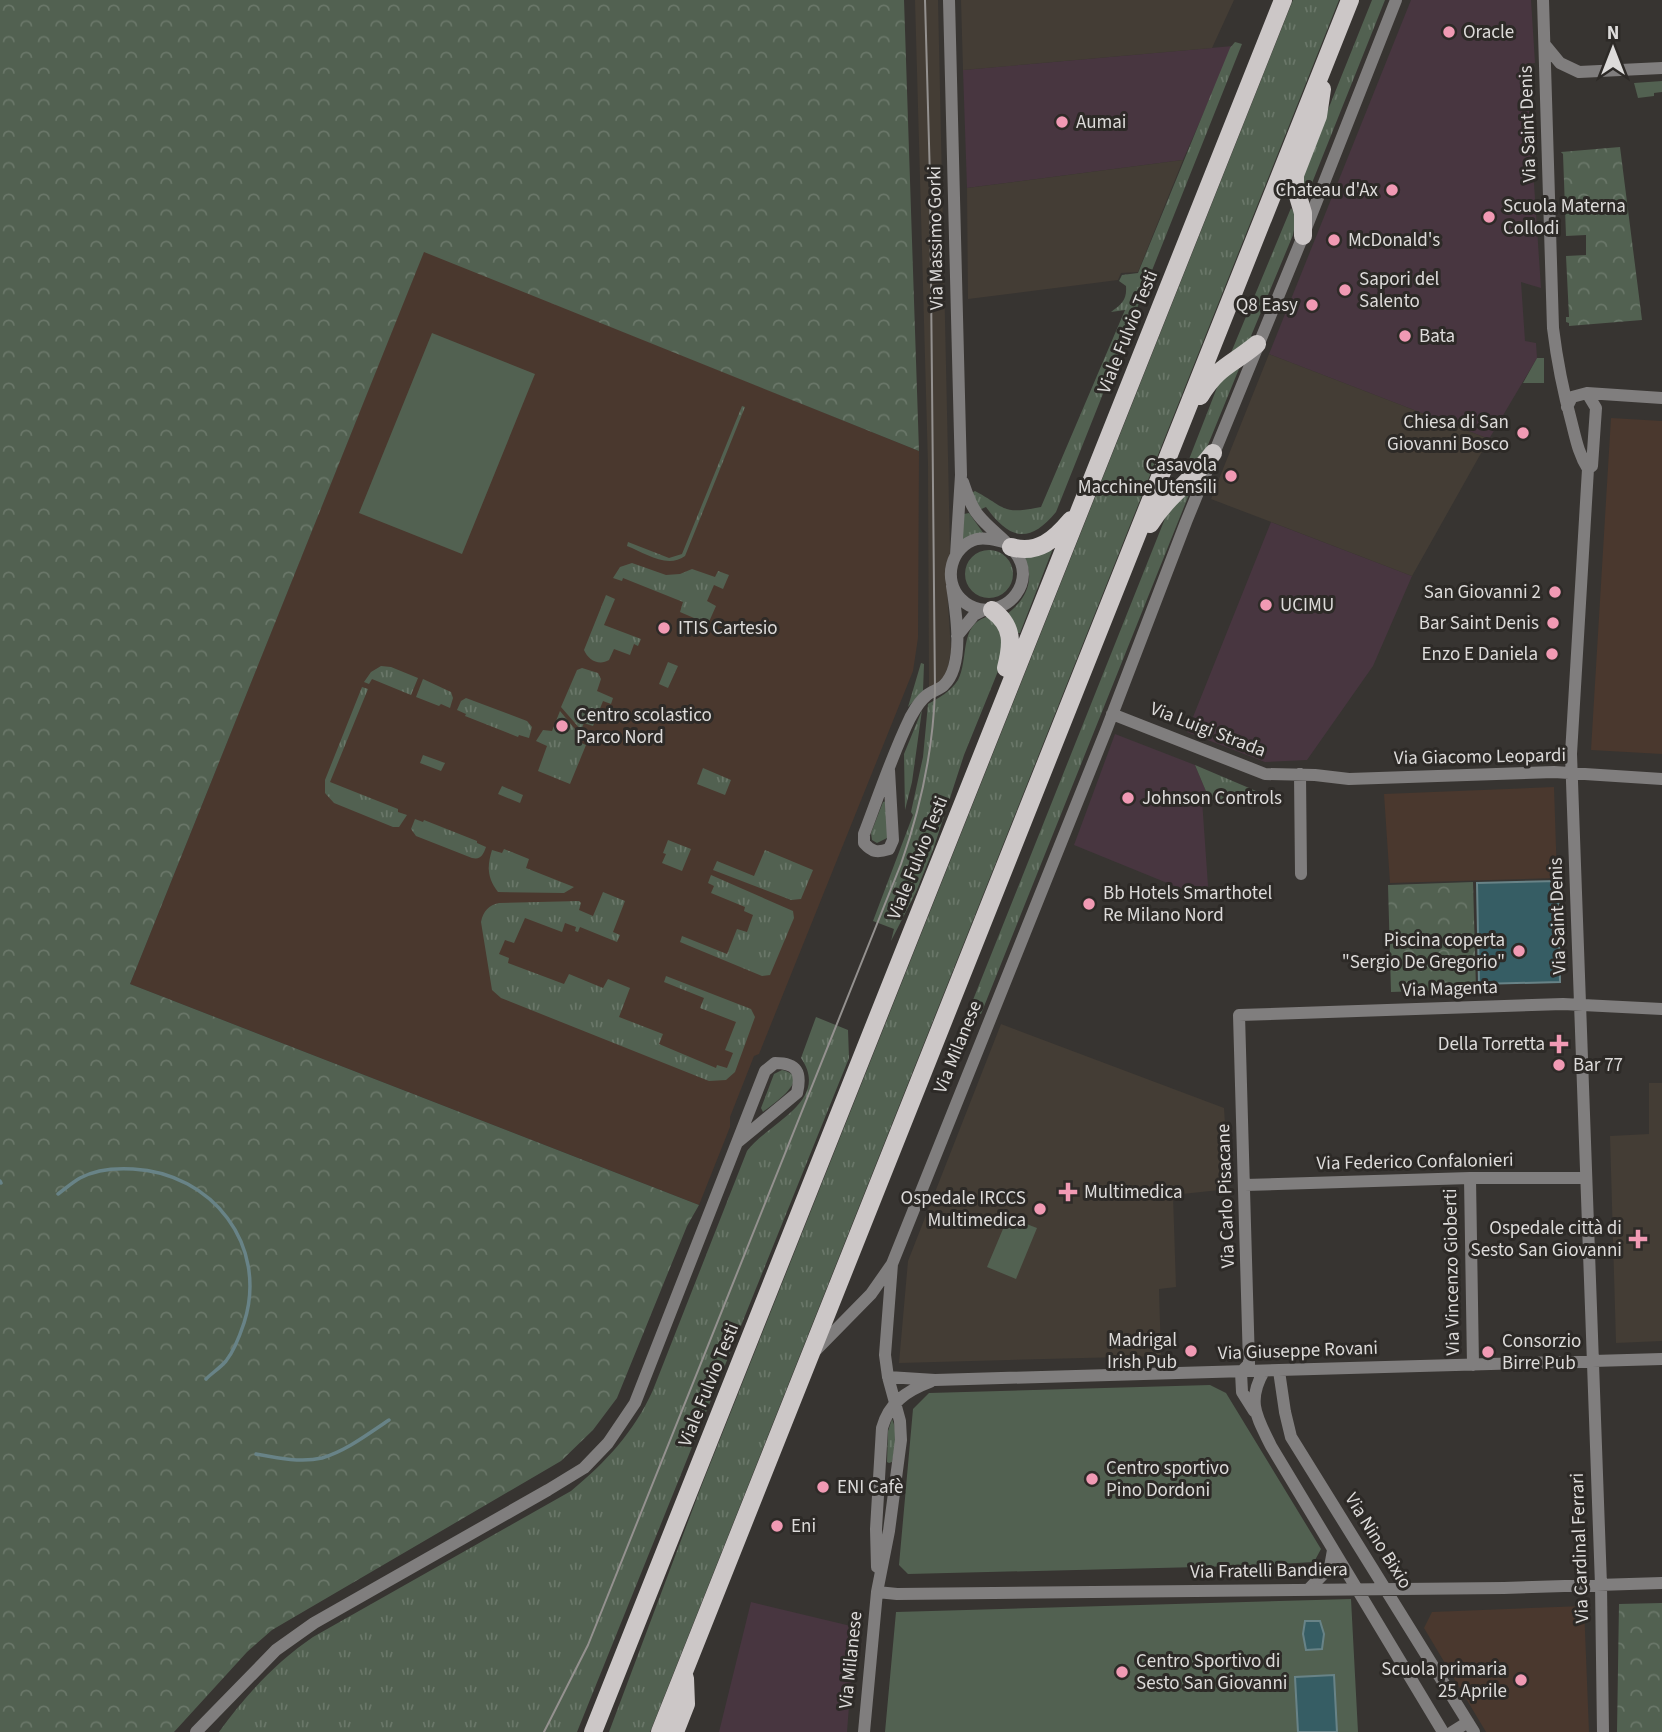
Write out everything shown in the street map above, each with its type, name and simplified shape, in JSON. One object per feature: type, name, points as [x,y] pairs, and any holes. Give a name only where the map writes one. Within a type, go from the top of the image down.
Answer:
[{"type":"main road","name":"Viale Fulvio Testi","points":[[593,1732],[1283,0]]},
{"type":"main road","points":[[660,1732],[1350,0]]},
{"type":"main road","points":[[1303,236],[1303,213],[1295,186],[1295,175],[1318,116],[1326,61]]},
{"type":"main road","points":[[1179,429],[1214,375],[1257,344]]},
{"type":"main road","points":[[1125,565],[1161,506],[1200,471],[1213,453]]},
{"type":"main road","points":[[1007,544],[1030,550],[1043,546],[1056,538],[1080,509]]},
{"type":"main road","points":[[969,787],[973,758],[1011,648],[1010,631],[1004,621],[988,610]]},
{"type":"main road","points":[[675,1732],[687,1704],[685,1672]]},
{"type":"street","name":"Via Massimo Gorki","points":[[949,0],[961,475],[956,555]]},
{"type":"street","points":[[1112,714],[1213,453],[1303,236],[1396,0]]},
{"type":"street","name":"Via Saint Denis","points":[[1543,0],[1553,328],[1558,369],[1567,407],[1581,459],[1588,470],[1571,773],[1592,1362]]},
{"type":"street","points":[[1545,45],[1560,63],[1579,72],[1662,68]]},
{"type":"street","points":[[1567,407],[1572,397],[1587,393],[1662,398]]},
{"type":"street","name":"Via Saint Denis","points":[[1587,393],[1595,408],[1592,466],[1588,470]]},
{"type":"street","name":"Via Massimo Gorki","points":[[961,475],[967,496],[977,514],[1007,544]]},
{"type":"street","points":[[889,770],[893,840],[888,849],[879,852],[864,843],[864,834],[889,770],[911,716],[926,696],[951,678],[956,663],[957,636],[950,573],[956,555],[964,545],[976,539],[989,538],[1007,544],[1020,559],[1023,571],[1022,583],[1014,598],[1005,606],[974,615],[957,636]]},
{"type":"street","points":[[952,586],[963,602],[988,610]]},
{"type":"street","name":"Via Luigi Strada","points":[[1112,714],[1265,774],[1296,774]]},
{"type":"street","name":"Via Milanese","points":[[864,1732],[877,1592],[889,1531],[901,1440],[900,1421],[885,1355],[892,1265],[1112,714]]},
{"type":"street","name":"Via Giacomo Leopardi","points":[[1296,774],[1359,779],[1571,773],[1662,779]]},
{"type":"street","points":[[1296,774],[1301,874]]},
{"type":"street","name":"Via Magenta","points":[[1240,1015],[1580,1005],[1662,1009]]},
{"type":"street","name":"Via Carlo Pisacane","points":[[1240,1015],[1249,1364],[1241,1372]]},
{"type":"street","points":[[196,1732],[276,1650],[314,1623],[584,1468],[608,1443],[635,1403],[738,1142],[769,1066],[786,1063],[796,1068],[800,1077],[797,1094],[738,1142]]},
{"type":"street","name":"Via Federico Confalonieri","points":[[1245,1185],[1470,1178],[1586,1178]]},
{"type":"street","name":"Via Vincenzo Gioberti","points":[[1470,1178],[1473,1365]]},
{"type":"street","points":[[809,1358],[871,1294],[892,1265]]},
{"type":"street","name":"Via Giuseppe Rovani","points":[[888,1377],[935,1380],[1662,1359]]},
{"type":"street","name":"Via Cardinal Ferrari","points":[[1592,1362],[1601,1585],[1603,1732]]},
{"type":"street","points":[[1254,1410],[1256,1386],[1264,1371]]},
{"type":"street","name":"Via Nino Bixio","points":[[1279,1371],[1291,1437],[1471,1727],[1452,1732]]},
{"type":"street","points":[[1241,1372],[1241,1392],[1254,1410],[1271,1446],[1443,1732]]},
{"type":"street","name":"Via Giuseppe Rovani","points":[[894,1404],[907,1392],[935,1380]]},
{"type":"street","name":"Via Milanese","points":[[877,1592],[876,1528],[882,1428],[886,1414],[894,1404]]},
{"type":"street","points":[[1271,1446],[1291,1437]]},
{"type":"street","points":[[1309,1589],[1330,1567],[1333,1550]]},
{"type":"street","name":"Via Fratelli Bandiera","points":[[877,1592],[911,1594],[1384,1589],[1662,1583]]},
{"type":"street","points":[[208,1732],[230,1698]]},
{"type":"shaded area","points":[[915,0],[938,0],[950,553],[947,589],[951,650],[947,673],[929,688],[928,465]]},
{"type":"shaded area","points":[[961,0],[1234,0],[1212,48],[963,70]]},
{"type":"shaded area","points":[[1411,0],[1531,0],[1535,63],[1526,64],[1541,288],[1521,282],[1525,341],[1536,343],[1537,358],[1489,439],[1269,354]]},
{"type":"shaded area","points":[[1233,46],[1183,160],[967,188],[963,70]]},
{"type":"shaded area","points":[[1183,160],[1138,272],[1121,273],[1118,280],[968,299],[967,188]]},
{"type":"shaded area","name":"Centro scolastico Parco Nord","points":[[424,251],[919,451],[918,638],[913,671],[759,1054],[754,1056],[699,1205],[130,984]]},
{"type":"shaded area","points":[[1269,354],[1489,439],[1412,576],[1211,499]]},
{"type":"shaded area","points":[[1611,418],[1662,421],[1662,754],[1591,750]]},
{"type":"shaded area","points":[[1271,522],[1412,576],[1373,666],[1307,760],[1265,762],[1187,732]]},
{"type":"shaded area","points":[[1115,734],[1195,765],[1208,796],[1202,800],[1209,900],[1074,845]]},
{"type":"shaded area","points":[[1554,787],[1557,878],[1390,883],[1384,794]]},
{"type":"shaded area","name":"Multimedica","points":[[1001,1024],[1224,1108],[1229,1189],[1173,1195],[1176,1287],[1159,1289],[1161,1356],[899,1363],[908,1261]]},
{"type":"shaded area","name":"Ospedale città di Sesto San Giovanni","points":[[1649,1083],[1662,1083],[1662,1341],[1616,1343],[1610,1136],[1649,1134]]},
{"type":"shaded area","points":[[751,1602],[855,1627],[847,1732],[719,1732]]},
{"type":"shaded area","name":"Scuola primaria 25 Aprile","points":[[1584,1606],[1589,1732],[1486,1732],[1424,1628],[1432,1612]]},
{"type":"green space","points":[[0,0],[904,0],[919,451],[424,252],[130,984],[699,1205],[687,1226],[617,1398],[593,1430],[561,1461],[272,1630],[247,1652],[174,1732],[0,1732]]},
{"type":"green space","points":[[1293,0],[1339,0],[650,1732],[609,1732],[701,1487]]},
{"type":"green space","points":[[1372,0],[1385,0],[1312,183],[1314,188],[1310,196],[1300,186],[1301,177]]},
{"type":"green space","points":[[1235,42],[1242,44],[1056,512],[1037,530],[1020,534],[1011,531],[986,507],[979,510],[970,494],[975,491],[1011,510],[1041,507],[1125,310],[1111,312],[1121,304],[1126,295],[1126,286],[1119,281],[1122,275],[1138,273],[1230,48]]},
{"type":"green space","points":[[1662,81],[1662,92],[1638,98],[1634,83]]},
{"type":"green space","points":[[1620,147],[1642,320],[1569,326],[1566,322],[1566,317],[1569,317],[1566,256],[1586,255],[1586,235],[1566,236],[1561,152]]},
{"type":"green space","points":[[1291,208],[1295,217],[1293,235],[1251,336],[1254,337],[1228,360]]},
{"type":"green space","points":[[432,333],[535,374],[462,554],[359,513]]},
{"type":"green space","points":[[1537,358],[1544,358],[1544,383],[1523,383]]},
{"type":"green space","points":[[1243,359],[1203,457],[1179,485],[1218,385]]},
{"type":"green space","points":[[742,406],[745,407],[685,556],[678,560],[663,560],[627,546],[628,542],[669,558],[682,554]]},
{"type":"green space","points":[[1186,491],[1190,492],[981,1014],[969,1010],[1166,516]]},
{"type":"green space","points":[[969,513],[984,534],[962,541],[964,514]]},
{"type":"green space","points":[[1051,549],[1020,633],[1017,633],[1006,615],[1019,603],[1027,589],[1029,573],[1024,557]]},
{"type":"green space","points":[[989,550],[1006,557],[1013,574],[1006,591],[989,598],[972,591],[965,574],[972,557]]},
{"type":"green space","points":[[632,563],[666,575],[680,574],[692,569],[715,577],[718,571],[729,575],[723,589],[714,585],[707,601],[716,606],[708,624],[680,612],[683,602],[623,578],[622,581],[613,578],[620,567]]},
{"type":"green space","points":[[606,595],[615,599],[604,625],[641,639],[638,646],[634,644],[630,655],[614,649],[609,660],[598,662],[591,659],[584,650]]},
{"type":"green space","points":[[994,617],[1007,649],[964,755],[934,847],[916,892],[891,941],[894,929],[873,921],[913,815],[911,812],[923,757],[928,704],[948,691],[958,680],[968,635],[977,621]]},
{"type":"green space","points":[[668,662],[678,666],[668,688],[659,684]]},
{"type":"green space","points":[[921,663],[924,664],[923,691],[908,707]]},
{"type":"green space","points":[[381,666],[391,667],[418,678],[411,695],[372,679],[369,684],[364,682],[371,672]]},
{"type":"green space","points":[[582,668],[598,673],[601,679],[597,691],[613,698],[611,704],[603,701],[593,726],[584,723],[581,730],[561,707],[577,670]]},
{"type":"green space","points":[[423,679],[451,692],[453,698],[450,708],[416,697]]},
{"type":"green space","points":[[362,687],[368,689],[330,782],[398,809],[398,812],[407,815],[399,827],[334,803],[325,793],[325,780]]},
{"type":"green space","points":[[466,698],[527,721],[532,727],[529,738],[518,737],[465,716],[466,714],[457,710],[461,701]]},
{"type":"green space","points":[[922,710],[912,782],[905,810],[904,754]]},
{"type":"green space","points":[[560,711],[579,734],[577,741],[586,745],[570,784],[538,771],[547,746],[536,741],[543,730],[552,731]]},
{"type":"green space","points":[[423,755],[445,763],[441,771],[420,763]]},
{"type":"green space","points":[[1195,765],[1277,800],[1202,800],[1208,796]]},
{"type":"green space","points":[[703,768],[731,780],[725,795],[697,784]]},
{"type":"green space","points":[[502,786],[523,795],[520,803],[498,794]]},
{"type":"green space","points":[[887,801],[887,838],[877,843],[872,840],[871,833],[883,802]]},
{"type":"green space","points":[[415,819],[477,841],[486,847],[484,852],[480,858],[472,858],[416,836],[411,829]]},
{"type":"green space","points":[[668,840],[691,849],[682,871],[662,863]]},
{"type":"green space","points":[[504,849],[529,859],[526,868],[574,887],[564,893],[498,892],[490,877],[489,861],[492,850],[502,853]]},
{"type":"green space","points":[[765,850],[813,870],[801,899],[791,900],[713,870],[717,861],[754,876]]},
{"type":"green space","points":[[711,875],[793,911],[794,918],[770,975],[762,976],[680,942],[682,936],[727,954],[737,929],[747,932],[753,915],[744,911],[745,907],[711,893],[714,886],[708,883]]},
{"type":"green space","points":[[1473,882],[1476,989],[1391,992],[1388,885]]},
{"type":"green space","points":[[603,892],[625,901],[613,932],[620,935],[617,942],[580,927],[578,932],[575,931],[576,927],[565,923],[562,932],[525,918],[514,943],[505,940],[499,954],[509,958],[508,963],[564,984],[569,974],[603,988],[608,979],[630,988],[619,1017],[663,1034],[659,1044],[716,1068],[717,1065],[727,1068],[733,1053],[725,1050],[736,1022],[700,1008],[704,998],[664,982],[666,976],[751,1009],[755,1017],[735,1072],[726,1080],[709,1081],[501,998],[492,990],[481,922],[487,909],[499,903],[579,901],[579,910],[593,916]]},
{"type":"green space","points":[[816,1017],[848,1030],[849,1058],[577,1732],[219,1732],[262,1680],[286,1657],[313,1637],[571,1491],[618,1445],[653,1390],[747,1151],[803,1099],[808,1087],[808,1073],[801,1058]]},
{"type":"green space","points":[[782,1070],[791,1074],[794,1079],[792,1085],[763,1112],[761,1108],[774,1074]]},
{"type":"green space","points":[[1008,1217],[1037,1228],[1016,1279],[987,1267]]},
{"type":"green space","name":"Centro sportivo Pino Dordoni","points":[[1210,1385],[1226,1393],[1321,1549],[1314,1562],[908,1574],[899,1565],[913,1409],[929,1393]]},
{"type":"green space","points":[[892,1419],[895,1440],[892,1462],[889,1463],[888,1431]]},
{"type":"green space","name":"Centro Sportivo di Sesto San Giovanni","points":[[1351,1599],[1358,1732],[885,1732],[896,1612]]},
{"type":"green space","points":[[1662,1603],[1662,1732],[1617,1732],[1619,1604]]},
{"type":"water","name":"Piscina coperta \"Sergio De Gregorio\"","points":[[1558,881],[1560,982],[1479,984],[1477,883]]},
{"type":"water","points":[[1305,1621],[1320,1621],[1324,1634],[1322,1649],[1306,1650],[1303,1634]]},
{"type":"water","points":[[1334,1675],[1337,1732],[1298,1732],[1295,1677]]},
{"type":"waterway","points":[[58,1194],[86,1175],[113,1169],[133,1169],[161,1174],[187,1184],[209,1199],[228,1218],[241,1241],[248,1267],[250,1294],[244,1323],[234,1348],[226,1361],[206,1379]]},
{"type":"waterway","points":[[256,1454],[297,1460],[322,1458],[348,1447],[389,1420]]},
{"type":"tram line","points":[[544,1732],[588,1645],[901,864],[925,779],[935,691],[930,179],[925,0]]},
{"type":"place","name":"Oracle","points":[[1449,32]]},
{"type":"place","name":"Aumai","points":[[1062,122]]},
{"type":"place","name":"Chateau d'Ax","points":[[1392,190]]},
{"type":"place","name":"Scuola Materna Collodi","points":[[1489,217]]},
{"type":"place","name":"McDonald's","points":[[1334,240]]},
{"type":"place","name":"Sapori del Salento","points":[[1345,290]]},
{"type":"place","name":"Q8 Easy","points":[[1312,305]]},
{"type":"place","name":"Bata","points":[[1405,336]]},
{"type":"place","name":"Chiesa di San Giovanni Bosco","points":[[1523,433]]},
{"type":"place","name":"Casavola Macchine Utensili","points":[[1231,476]]},
{"type":"place","name":"San Giovanni 2","points":[[1555,592]]},
{"type":"place","name":"UCIMU","points":[[1266,605]]},
{"type":"place","name":"Bar Saint Denis","points":[[1553,623]]},
{"type":"place","name":"ITIS Cartesio","points":[[664,628]]},
{"type":"place","name":"Enzo E Daniela","points":[[1552,654]]},
{"type":"place","name":"Centro scolastico Parco Nord","points":[[562,726]]},
{"type":"place","name":"Johnson Controls","points":[[1128,798]]},
{"type":"place","name":"Bb Hotels Smarthotel Re Milano Nord","points":[[1089,904]]},
{"type":"place","name":"Piscina coperta \"Sergio De Gregorio\"","points":[[1519,951]]},
{"type":"place","name":"Della Torretta","points":[[1559,1044]]},
{"type":"place","name":"Bar 77","points":[[1559,1065]]},
{"type":"place","name":"Multimedica","points":[[1068,1192]]},
{"type":"place","name":"Ospedale IRCCS Multimedica","points":[[1040,1209]]},
{"type":"place","name":"Ospedale città di Sesto San Giovanni","points":[[1638,1239]]},
{"type":"place","name":"Madrigal Irish Pub","points":[[1191,1351]]},
{"type":"place","name":"Consorzio Birre Pub","points":[[1488,1352]]},
{"type":"place","name":"Centro sportivo Pino Dordoni","points":[[1092,1479]]},
{"type":"place","name":"ENI Cafè","points":[[823,1487]]},
{"type":"place","name":"Eni","points":[[777,1526]]},
{"type":"place","name":"Centro Sportivo di Sesto San Giovanni","points":[[1122,1672]]},
{"type":"place","name":"Scuola primaria 25 Aprile","points":[[1521,1680]]}]
